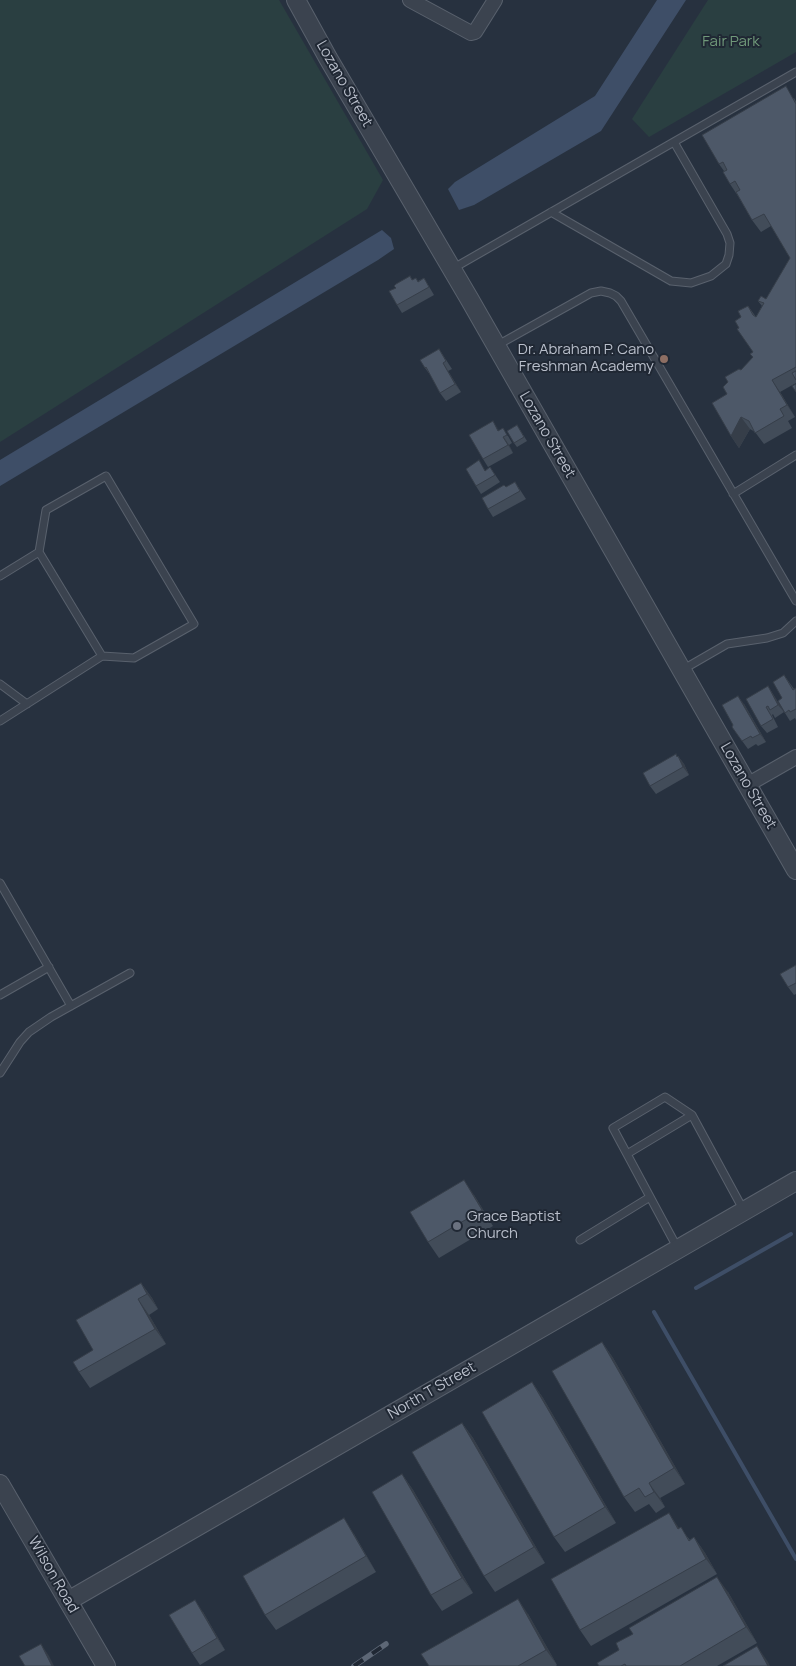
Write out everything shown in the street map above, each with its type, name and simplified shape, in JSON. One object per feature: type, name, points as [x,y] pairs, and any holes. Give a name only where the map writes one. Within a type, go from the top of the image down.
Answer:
[{"type":"street","name":"Lozano Street","points":[[296,0],[796,870]]},
{"type":"street","points":[[410,0],[471,33],[475,32],[495,0]]},
{"type":"street","points":[[747,785],[796,757]]},
{"type":"street","name":"North T Street","points":[[68,1601],[796,1181]]},
{"type":"street","name":"Wilson Road","points":[[0,1484],[106,1666]]},
{"type":"lane","points":[[452,270],[796,72]]},
{"type":"lane","points":[[551,212],[671,280],[691,283],[711,276],[726,264],[730,255],[730,243],[727,234],[674,142]]},
{"type":"lane","points":[[496,346],[591,293],[601,291],[616,296],[621,301],[796,601]]},
{"type":"lane","points":[[733,494],[796,455]]},
{"type":"lane","points":[[0,721],[102,656],[134,658],[194,624],[106,476],[46,510],[39,552],[102,656]]},
{"type":"lane","points":[[0,576],[39,552]]},
{"type":"lane","points":[[681,670],[728,644],[767,638],[783,633],[796,621]]},
{"type":"lane","points":[[0,684],[27,704]]},
{"type":"lane","points":[[0,884],[71,1006]]},
{"type":"lane","points":[[0,995],[49,967]]},
{"type":"lane","points":[[0,1073],[20,1042],[29,1032],[130,973]]},
{"type":"lane","points":[[678,1249],[613,1128],[665,1097],[692,1115],[744,1211]]},
{"type":"lane","points":[[627,1154],[692,1115]]},
{"type":"lane","points":[[580,1240],[650,1197]]},
{"type":"green space","points":[[0,0],[279,0],[383,180],[367,209],[0,442]]},
{"type":"green space","name":"Fair Park","points":[[708,0],[796,0],[796,52],[649,137],[632,119]]},
{"type":"water","points":[[657,0],[686,0],[601,131],[474,205],[459,210],[448,189],[455,182],[595,96]]},
{"type":"water","points":[[382,230],[391,238],[394,249],[378,260],[0,486],[0,460]]},
{"type":"building","points":[[786,86],[796,104],[796,367],[772,380],[787,405],[780,409],[784,416],[755,433],[749,421],[741,417],[731,436],[712,403],[727,394],[723,387],[728,382],[725,377],[739,369],[741,370],[753,357],[750,354],[753,352],[737,329],[739,328],[735,321],[741,317],[738,311],[748,306],[756,317],[764,303],[758,301],[761,296],[766,299],[790,258],[764,214],[752,220],[736,192],[740,190],[735,181],[730,184],[723,172],[727,170],[723,162],[719,164],[702,135]]},
{"type":"building","points":[[410,276],[412,280],[416,278],[418,282],[424,278],[429,287],[397,305],[389,291],[396,288],[394,286],[396,284]]},
{"type":"building","points":[[439,349],[446,361],[443,363],[455,384],[440,393],[426,367],[420,360]]},
{"type":"building","points":[[796,371],[796,380],[792,373]]},
{"type":"building","points":[[796,384],[796,392],[792,386]]},
{"type":"building","points":[[493,421],[498,431],[503,428],[507,435],[503,437],[508,445],[483,459],[469,435]]},
{"type":"building","points":[[517,425],[524,437],[514,443],[507,431]]},
{"type":"building","points":[[479,460],[485,471],[490,467],[495,475],[476,486],[466,469]]},
{"type":"building","points":[[515,482],[520,491],[488,509],[482,498],[504,485],[506,487]]},
{"type":"building","points":[[784,675],[793,690],[796,688],[796,709],[785,713],[778,701],[782,698],[773,682]]},
{"type":"building","points":[[768,686],[778,705],[770,710],[768,706],[766,707],[773,719],[761,726],[746,699]]},
{"type":"building","points":[[738,696],[760,734],[742,741],[732,727],[733,725],[722,705]]},
{"type":"building","points":[[676,754],[683,767],[650,786],[643,773]]},
{"type":"building","points":[[796,965],[796,983],[788,987],[780,974]]},
{"type":"building","points":[[464,1180],[482,1210],[428,1242],[410,1212]]},
{"type":"building","points":[[141,1283],[147,1294],[138,1299],[155,1329],[79,1372],[73,1362],[93,1350],[76,1320]]},
{"type":"building","points":[[602,1342],[674,1468],[649,1483],[654,1492],[645,1497],[639,1488],[624,1497],[552,1371]]},
{"type":"building","points":[[532,1382],[605,1507],[554,1537],[482,1412]]},
{"type":"building","points":[[462,1423],[534,1547],[484,1576],[412,1452]]},
{"type":"building","points":[[402,1474],[462,1578],[431,1595],[372,1492]]},
{"type":"building","points":[[669,1513],[678,1529],[681,1527],[689,1541],[694,1537],[706,1559],[580,1630],[551,1579]]},
{"type":"building","points":[[344,1518],[366,1556],[265,1615],[243,1576]]},
{"type":"building","points":[[717,1577],[746,1627],[680,1666],[626,1666],[625,1664],[621,1666],[599,1666],[597,1663],[619,1650],[616,1643],[633,1634],[629,1628]]},
{"type":"building","points":[[518,1599],[546,1650],[518,1666],[429,1666],[421,1654]]},
{"type":"building","points":[[195,1600],[217,1638],[192,1653],[169,1615]]},
{"type":"building","points":[[41,1644],[52,1666],[25,1666],[19,1656]]},
{"type":"building","points":[[757,1646],[768,1666],[723,1666]]},
{"type":"waterway","points":[[696,1288],[791,1234]]},
{"type":"waterway","points":[[654,1312],[796,1559]]},
{"type":"railway","points":[[354,1666],[386,1644]]},
{"type":"place","name":"Dr. Abraham P. Cano Freshman Academy","points":[[664,359]]},
{"type":"place","name":"Grace Baptist Church","points":[[457,1226]]}]
